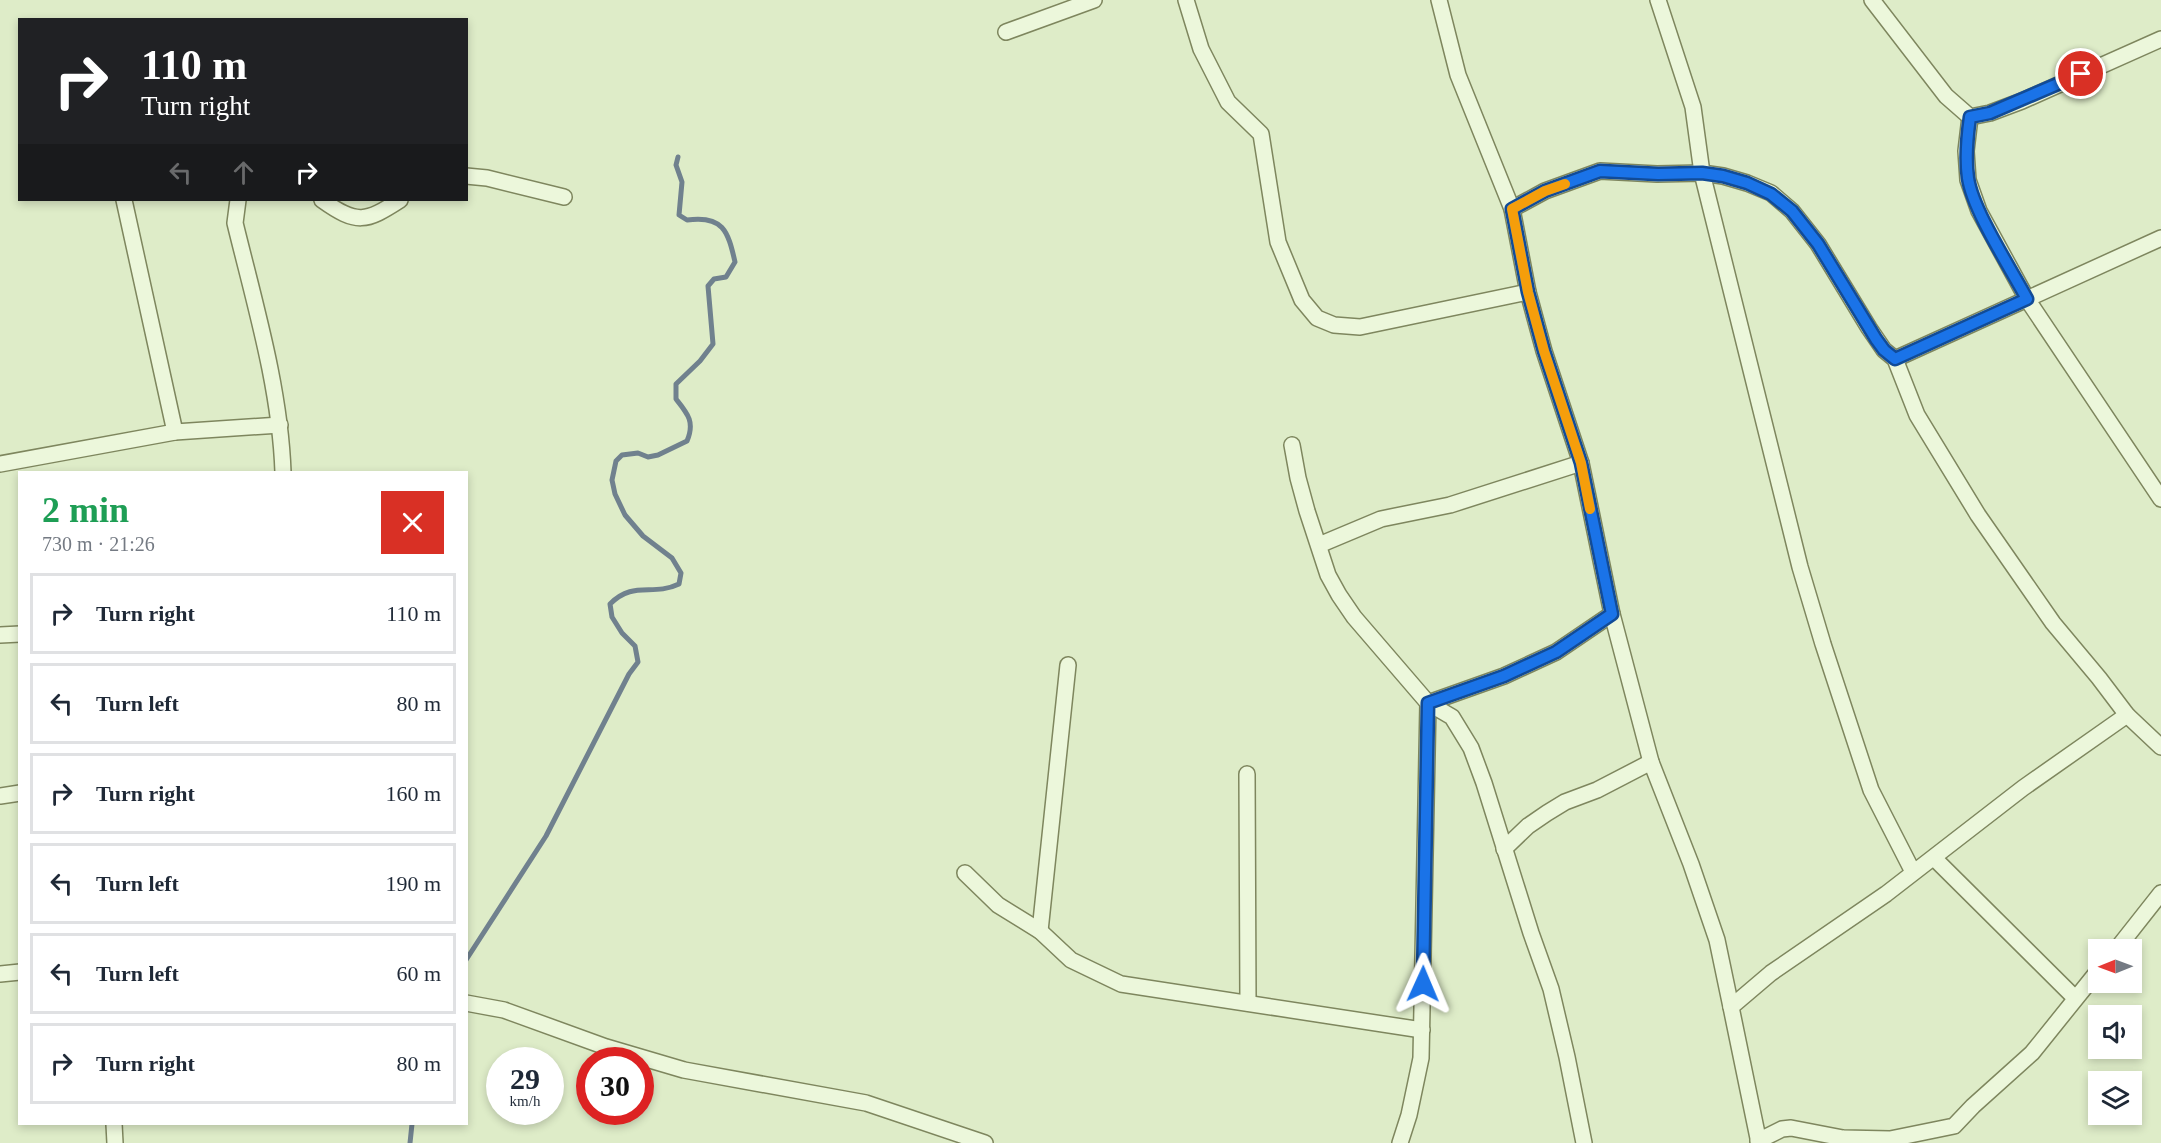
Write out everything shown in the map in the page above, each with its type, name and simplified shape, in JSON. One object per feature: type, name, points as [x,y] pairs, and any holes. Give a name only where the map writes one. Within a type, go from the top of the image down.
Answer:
[{"type":"street","points":[[1006,32],[1094,0]]},
{"type":"street","points":[[1186,0],[1201,50],[1228,102],[1261,134],[1278,242],[1302,300],[1317,318],[1334,325],[1360,327],[1528,292]]},
{"type":"street","points":[[1439,0],[1458,75],[1512,209],[1528,292],[1544,351],[1581,463],[1612,614],[1651,762],[1691,864],[1717,940],[1758,1142],[1782,1129],[1791,1128],[1843,1138],[1891,1141],[1954,1126],[2032,1053],[2088,983]]},
{"type":"street","points":[[1658,0],[1693,107],[1702,173],[1800,567],[1871,790],[1913,872]]},
{"type":"street","points":[[1872,0],[1946,96],[1970,117]]},
{"type":"street","points":[[1970,117],[1990,113],[2022,100],[2161,39]]},
{"type":"street","points":[[1970,117],[1966,151],[1968,180],[1979,211],[2027,299],[2161,499]]},
{"type":"street","points":[[1512,209],[1545,191],[1600,171],[1658,174],[1702,173],[1723,176],[1747,183],[1771,194],[1792,211],[1818,244],[1884,350],[1895,359],[1917,415],[1978,515],[2053,624],[2127,715],[2161,747]]},
{"type":"street","points":[[468,176],[487,178],[564,197]]},
{"type":"street","points":[[124,201],[175,432]]},
{"type":"street","points":[[238,201],[235,223],[260,322],[280,425],[283,471]]},
{"type":"street","points":[[324,201],[357,218],[364,219],[398,201]]},
{"type":"street","points":[[1895,359],[2161,238]]},
{"type":"street","points":[[0,464],[175,432],[280,425]]},
{"type":"street","points":[[1292,445],[1298,478],[1328,575],[1339,595],[1354,617],[1428,703],[1452,717],[1471,748],[1551,989],[1568,1057],[1584,1143]]},
{"type":"street","points":[[1319,545],[1381,519],[1450,505],[1581,463]]},
{"type":"street","points":[[1428,703],[1504,676],[1556,652],[1612,614]]},
{"type":"street","points":[[0,635],[18,634]]},
{"type":"street","points":[[1040,931],[1068,665]]},
{"type":"street","points":[[1400,1143],[1409,1115],[1421,1058],[1428,703]]},
{"type":"street","points":[[1731,1007],[1770,973],[1886,894],[2023,788],[2127,715]]},
{"type":"street","points":[[1504,849],[1528,826],[1565,802],[1597,790],[1651,762]]},
{"type":"street","points":[[1248,774],[1248,1003]]},
{"type":"street","points":[[0,796],[18,793]]},
{"type":"street","points":[[1934,858],[2075,998]]},
{"type":"street","points":[[965,873],[998,905],[1040,931],[1071,960],[1121,984],[1422,1030]]},
{"type":"street","points":[[2125,939],[2161,893]]},
{"type":"street","points":[[0,974],[18,972]]},
{"type":"street","points":[[468,1003],[504,1010],[606,1047],[684,1070],[866,1102],[976,1142]]},
{"type":"street","points":[[114,1125],[114,1143]]},
{"type":"waterway","points":[[468,957],[546,836],[629,674],[638,662],[635,646],[622,633],[612,617],[610,604],[627,593],[669,588],[679,584],[681,573],[672,558],[643,536],[625,515],[615,494],[612,480],[616,461],[622,455],[638,453],[648,457],[658,455],[687,441],[690,423],[687,414],[676,399],[676,384],[700,361],[713,344],[708,286],[714,279],[726,277],[735,262],[730,242],[722,228],[709,220],[687,220],[679,215],[682,182],[676,165],[678,157]]},
{"type":"waterway","points":[[410,1143],[412,1125]]},
{"type":"slow traffic","points":[[1565,184],[1545,191],[1512,209],[1528,292],[1544,351],[1581,463],[1590,509]]},
{"type":"route","points":[[1423,984],[1428,703],[1504,676],[1556,652],[1612,614],[1581,463],[1544,351],[1528,292],[1512,209],[1545,191],[1600,171],[1658,174],[1702,173],[1747,183],[1771,194],[1792,211],[1818,244],[1876,339],[1895,359],[2027,299],[1979,211],[1968,180],[1966,151],[1970,117],[1990,113],[2081,74]]}]
